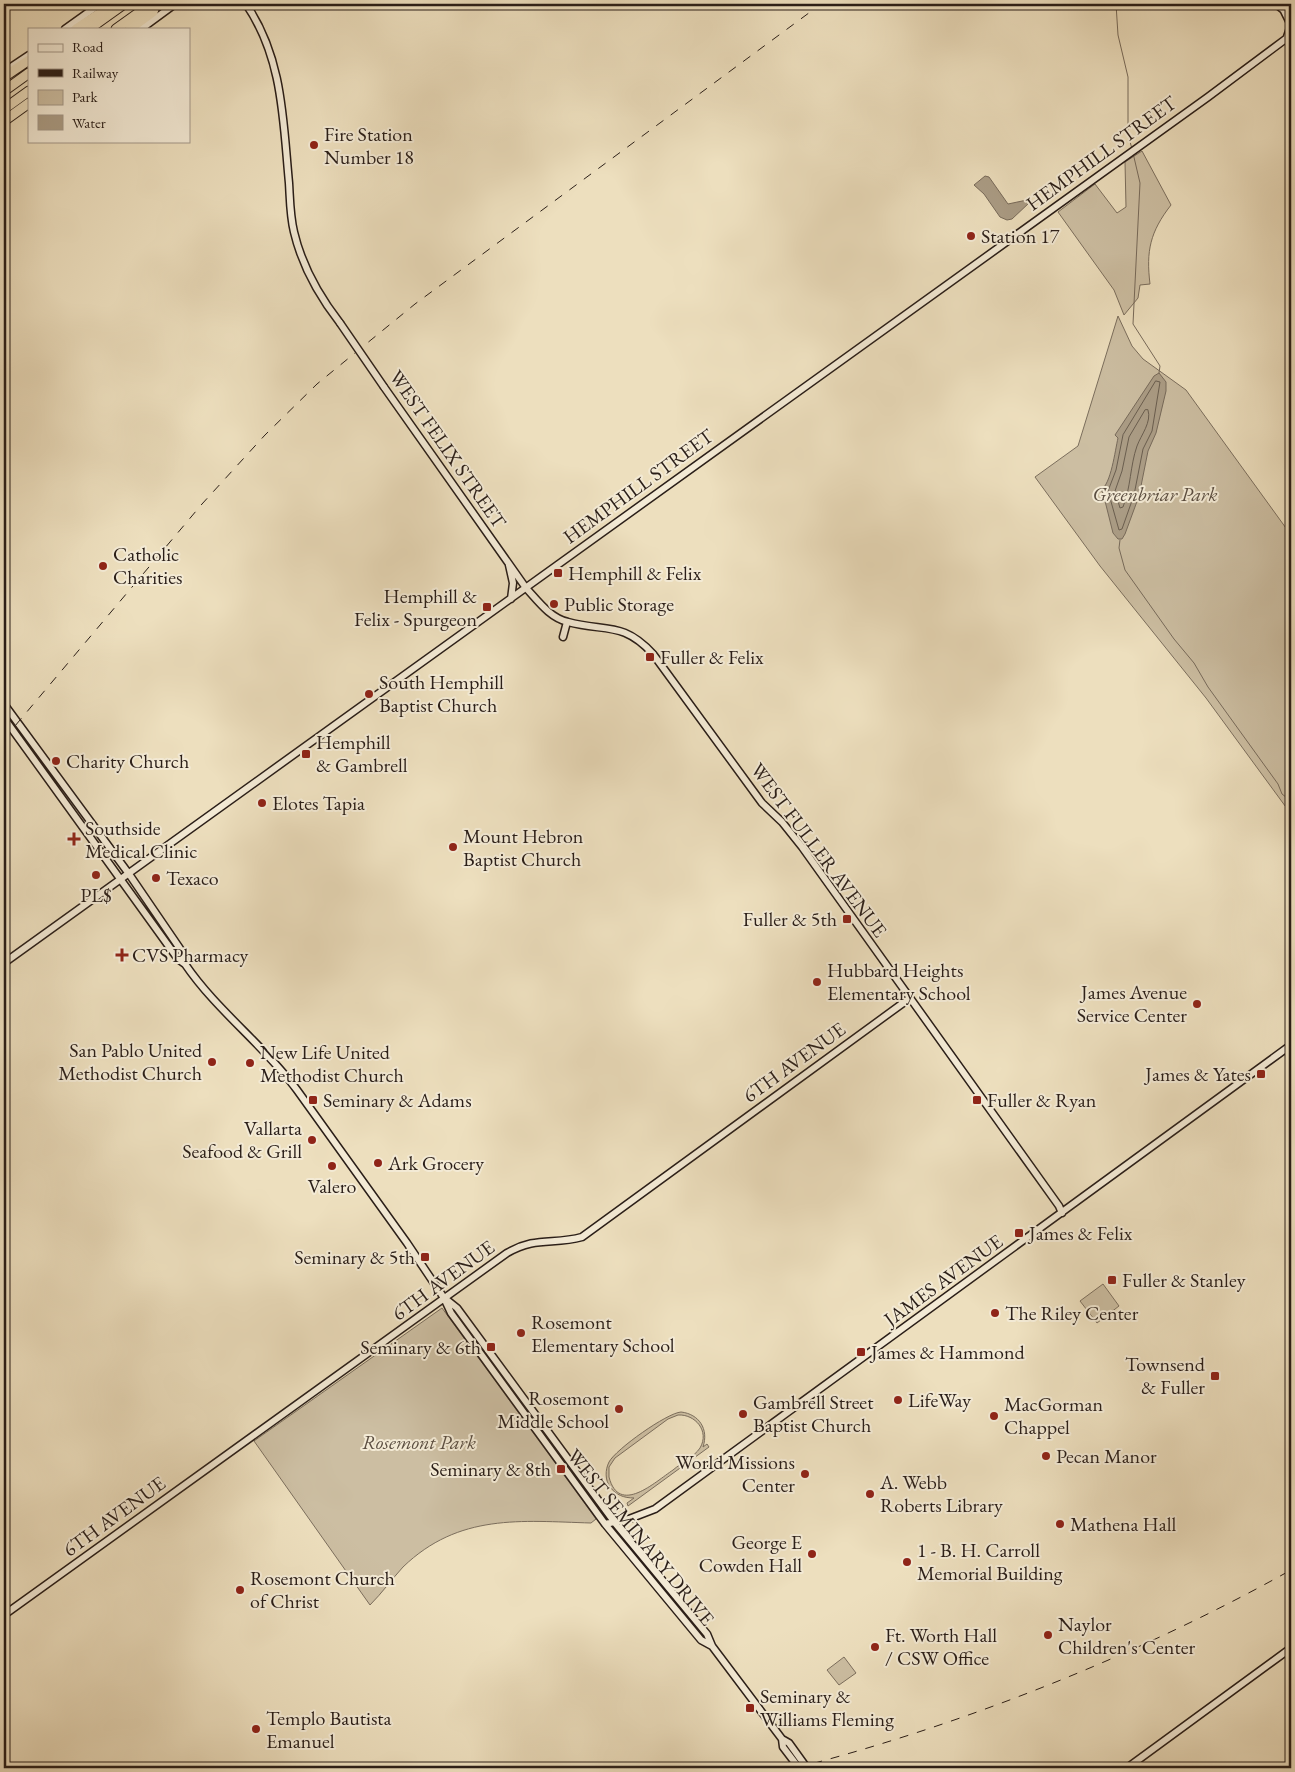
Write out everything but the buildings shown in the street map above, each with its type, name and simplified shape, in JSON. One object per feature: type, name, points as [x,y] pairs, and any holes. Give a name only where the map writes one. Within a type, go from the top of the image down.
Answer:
[{"type":"highway","points":[[78,28],[114,4]]},
{"type":"highway","points":[[90,28],[124,4]]},
{"type":"highway","points":[[117,28],[152,4]]},
{"type":"highway","points":[[131,28],[153,12],[156,4]]},
{"type":"highway","points":[[4,77],[28,61]]},
{"type":"highway","points":[[4,91],[28,74]]},
{"type":"highway","points":[[4,109],[28,91]]},
{"type":"highway","points":[[4,121],[28,104]]},
{"type":"main road","points":[[66,28],[100,4]]},
{"type":"main road","points":[[142,28],[175,4]]},
{"type":"main road","name":"WEST FELIX STREET","points":[[246,4],[267,41],[280,89],[294,231],[310,276],[327,306],[526,588],[545,610]]},
{"type":"main road","points":[[1276,4],[1291,16]]},
{"type":"main road","points":[[1284,11],[1291,25],[1289,36]]},
{"type":"main road","name":"HEMPHILL STREET","points":[[4,963],[1289,36]]},
{"type":"main road","points":[[4,72],[28,55]]},
{"type":"main road","points":[[4,126],[28,109]]},
{"type":"main road","points":[[508,562],[513,583],[511,599]]},
{"type":"main road","name":"WEST FULLER AVENUE","points":[[545,610],[567,622],[622,630],[642,641],[762,803],[790,831],[1062,1213]]},
{"type":"main road","points":[[563,637],[567,622]]},
{"type":"main road","name":"WEST SEMINARY DRIVE","points":[[4,704],[129,874],[185,956],[186,964]]},
{"type":"main road","name":"WEST SEMINARY DRIVE","points":[[4,718],[178,959],[186,964],[220,1008],[286,1075],[444,1298],[451,1313],[605,1524],[701,1640],[712,1646]]},
{"type":"main road","points":[[67,805],[77,802]]},
{"type":"main road","name":"6TH AVENUE","points":[[4,1616],[444,1298],[521,1245],[539,1241],[572,1240],[582,1237],[910,998]]},
{"type":"main road","name":"JAMES AVENUE","points":[[605,1524],[616,1523],[656,1509],[1291,1045]]},
{"type":"main road","name":"WEST SEMINARY DRIVE","points":[[444,1298],[457,1308],[616,1523],[707,1634],[712,1646],[782,1739],[789,1743],[807,1768]]},
{"type":"main road","points":[[502,1384],[509,1379]]},
{"type":"main road","points":[[564,1467],[570,1462]]},
{"type":"main road","points":[[1127,1768],[1291,1648]]},
{"type":"main road","name":"WEST SEMINARY DRIVE","points":[[782,1739],[783,1747],[798,1768]]},
{"type":"green space","points":[[1142,151],[1171,205],[1158,224],[1151,242],[1149,252],[1150,284],[1140,285],[1138,298],[1124,315],[1114,290],[1058,212],[1095,184],[1117,213],[1126,207],[1125,162]]},
{"type":"green space","name":"Greenbriar Park","points":[[1118,316],[1132,346],[1143,359],[1186,390],[1291,535],[1291,814],[1206,698],[1100,566],[1035,477],[1078,446]]},
{"type":"green space","points":[[1103,1284],[1119,1306],[1097,1323],[1080,1301]]},
{"type":"green space","name":"Rosemont Park","points":[[442,1308],[596,1519],[591,1523],[540,1521],[492,1524],[446,1537],[424,1550],[403,1567],[370,1605],[254,1441]]},
{"type":"green space","points":[[687,1413],[697,1419],[705,1434],[703,1447],[707,1444],[709,1447],[628,1506],[627,1503],[634,1498],[618,1494],[608,1484],[606,1475],[609,1462],[631,1441],[674,1414]],"holes":[[[684,1415],[695,1421],[702,1430],[703,1442],[700,1448],[657,1482],[638,1493],[621,1494],[614,1488],[609,1477],[609,1467],[615,1458],[668,1419]]]},
{"type":"green space","points":[[844,1657],[856,1673],[839,1685],[827,1670]]},
{"type":"water","points":[[985,176],[989,177],[1008,204],[1027,200],[1029,203],[1012,219],[1007,220],[1000,217],[984,194],[974,185]]},
{"type":"water","points":[[1159,373],[1166,382],[1166,391],[1156,433],[1148,451],[1139,496],[1125,534],[1122,539],[1118,539],[1113,533],[1101,490],[1107,481],[1112,467],[1118,438],[1115,435],[1154,376]]},
{"type":"waterway","points":[[1116,4],[1118,35],[1128,77],[1128,134],[1132,149]]},
{"type":"waterway","points":[[1133,153],[1140,183],[1133,324],[1160,366],[1159,373]]},
{"type":"waterway","points":[[1120,540],[1119,548],[1125,570],[1174,639],[1194,663],[1208,687],[1278,784],[1282,794],[1291,801]]},
{"type":"railway","points":[[4,739],[202,504],[265,435],[317,384],[415,304],[821,4]]},
{"type":"railway","points":[[796,1768],[923,1730],[1050,1684],[1173,1631],[1291,1570]]},
{"type":"place","name":"Fire Station Number 18","points":[[314,145]]},
{"type":"place","name":"Station 17","points":[[971,236]]},
{"type":"place","name":"Catholic Charities","points":[[103,566]]},
{"type":"place","name":"Hemphill & Felix","points":[[558,573]]},
{"type":"place","name":"Public Storage","points":[[554,604]]},
{"type":"place","name":"Hemphill & Felix - Spurgeon","points":[[487,607]]},
{"type":"place","name":"Fuller & Felix","points":[[650,657]]},
{"type":"place","name":"South Hemphill Baptist Church","points":[[369,694]]},
{"type":"place","name":"Hemphill & Gambrell","points":[[306,754]]},
{"type":"place","name":"Charity Church","points":[[56,761]]},
{"type":"place","name":"Elotes Tapia","points":[[262,803]]},
{"type":"place","name":"Southside Medical Clinic","points":[[74,839]]},
{"type":"place","name":"Mount Hebron Baptist Church","points":[[453,847]]},
{"type":"place","name":"PL$","points":[[96,875]]},
{"type":"place","name":"Texaco","points":[[156,878]]},
{"type":"place","name":"Fuller & 5th","points":[[847,919]]},
{"type":"place","name":"CVS Pharmacy","points":[[122,955]]},
{"type":"place","name":"Hubbard Heights Elementary School","points":[[817,982]]},
{"type":"place","name":"James Avenue Service Center","points":[[1197,1004]]},
{"type":"place","name":"San Pablo United Methodist Church","points":[[212,1062]]},
{"type":"place","name":"New Life United Methodist Church","points":[[250,1063]]},
{"type":"place","name":"James & Yates","points":[[1261,1074]]},
{"type":"place","name":"Seminary & Adams","points":[[313,1100]]},
{"type":"place","name":"Fuller & Ryan","points":[[977,1100]]},
{"type":"place","name":"Vallarta Seafood & Grill","points":[[312,1140]]},
{"type":"place","name":"Ark Grocery","points":[[378,1163]]},
{"type":"place","name":"Valero","points":[[332,1166]]},
{"type":"place","name":"James & Felix","points":[[1019,1233]]},
{"type":"place","name":"Seminary & 5th","points":[[425,1257]]},
{"type":"place","name":"Fuller & Stanley","points":[[1112,1280]]},
{"type":"place","name":"The Riley Center","points":[[995,1313]]},
{"type":"place","name":"Rosemont Elementary School","points":[[521,1333]]},
{"type":"place","name":"Seminary & 6th","points":[[491,1347]]},
{"type":"place","name":"James & Hammond","points":[[861,1352]]},
{"type":"place","name":"Townsend & Fuller","points":[[1215,1376]]},
{"type":"place","name":"LifeWay","points":[[898,1400]]},
{"type":"place","name":"Rosemont Middle School","points":[[619,1409]]},
{"type":"place","name":"Gambrell Street Baptist Church","points":[[743,1414]]},
{"type":"place","name":"MacGorman Chappel","points":[[994,1416]]},
{"type":"place","name":"Pecan Manor","points":[[1046,1456]]},
{"type":"place","name":"Seminary & 8th","points":[[561,1469]]},
{"type":"place","name":"World Missions Center","points":[[805,1474]]},
{"type":"place","name":"A. Webb Roberts Library","points":[[870,1494]]},
{"type":"place","name":"Mathena Hall","points":[[1060,1524]]},
{"type":"place","name":"George E Cowden Hall","points":[[812,1554]]},
{"type":"place","name":"1 - B. H. Carroll Memorial Building","points":[[907,1562]]},
{"type":"place","name":"Rosemont Church of Christ","points":[[240,1590]]},
{"type":"place","name":"Naylor Children's Center","points":[[1048,1635]]},
{"type":"place","name":"Ft. Worth Hall / CSW Office","points":[[875,1647]]},
{"type":"place","name":"Seminary & Williams Fleming","points":[[750,1708]]},
{"type":"place","name":"Templo Bautista Emanuel","points":[[256,1729]]}]
